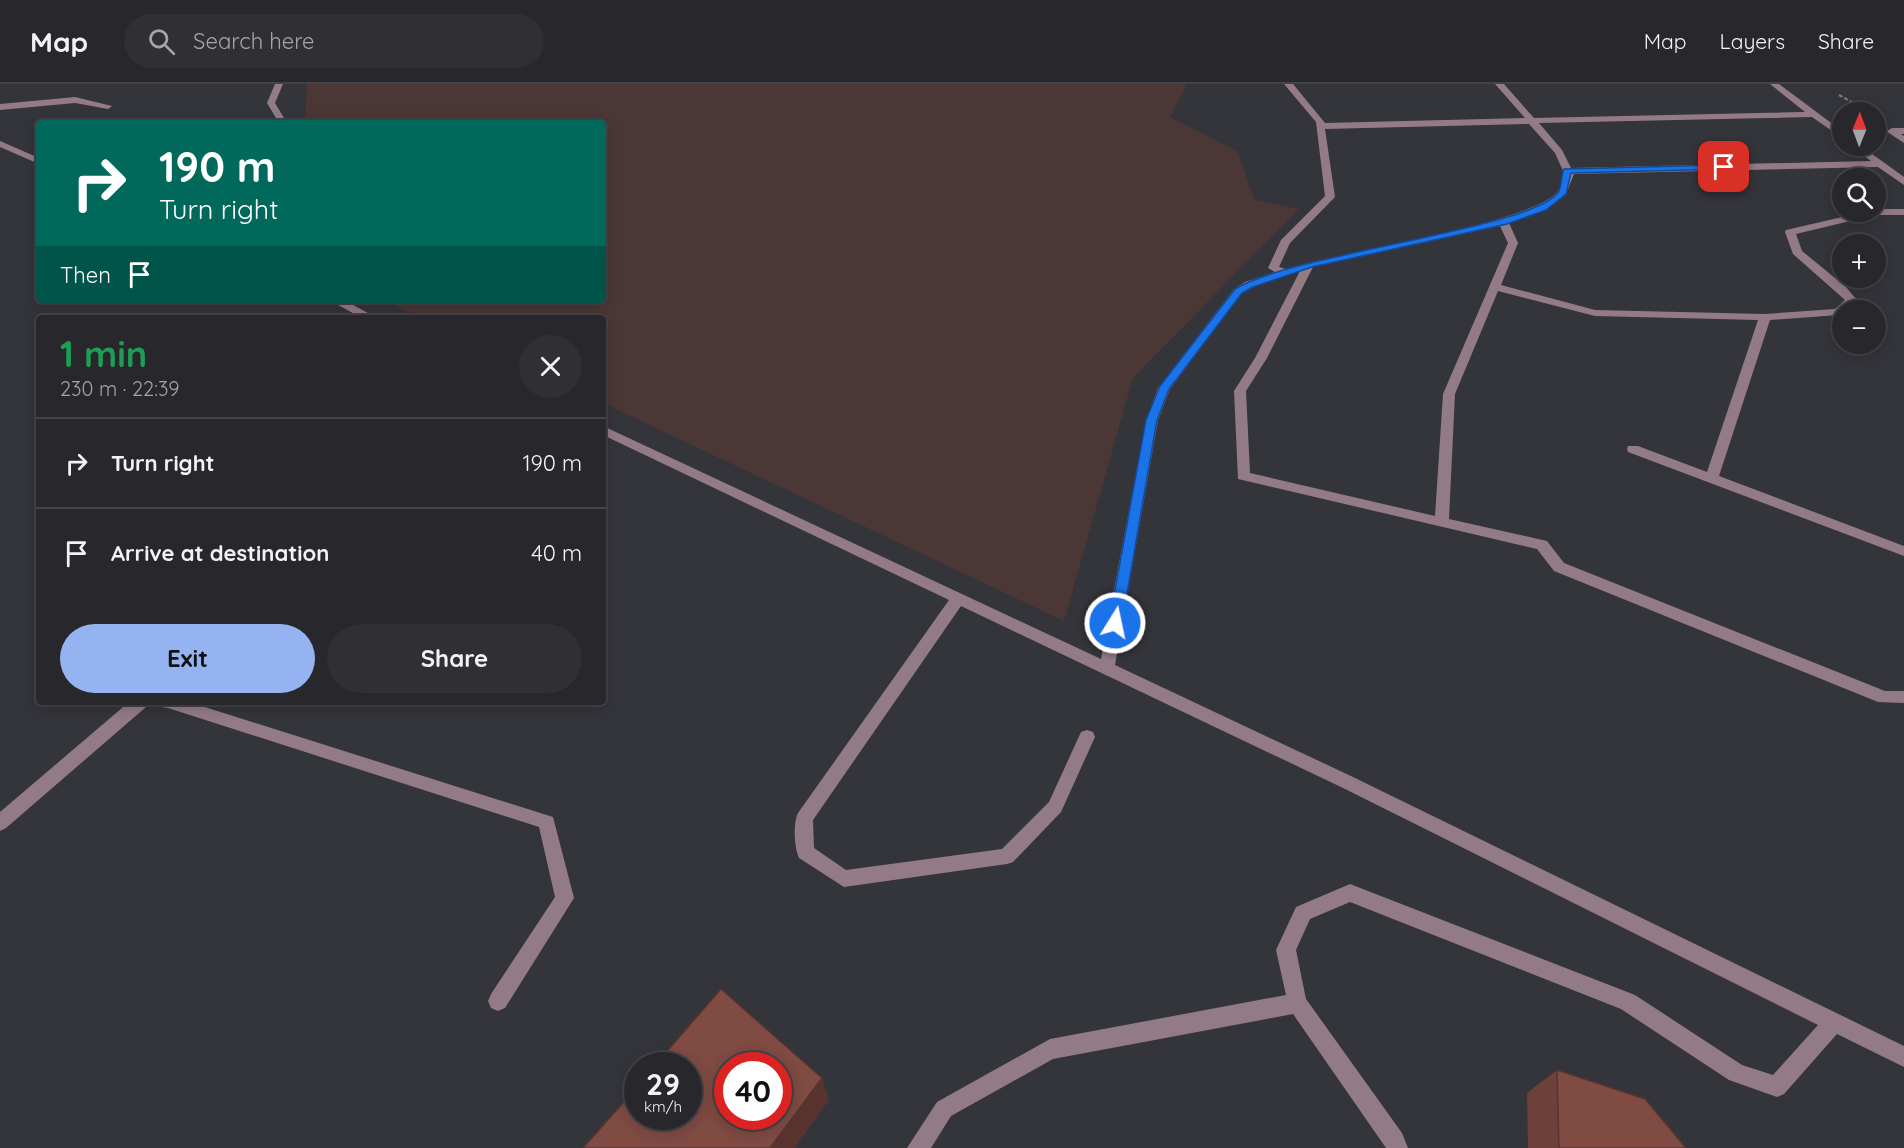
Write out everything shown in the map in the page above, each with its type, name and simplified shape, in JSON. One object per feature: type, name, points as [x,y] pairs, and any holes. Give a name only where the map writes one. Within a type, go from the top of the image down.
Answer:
[{"type":"street","points":[[279,84],[271,104],[281,120]]},
{"type":"street","points":[[1284,272],[1273,268],[1285,242],[1330,197],[1320,126],[1299,95],[1288,84]]},
{"type":"street","points":[[1107,668],[1152,420],[1164,388],[1238,291],[1249,284],[1309,265],[1503,222],[1542,208],[1563,192],[1567,171],[1559,152],[1499,84]]},
{"type":"street","points":[[1774,84],[1832,128]]},
{"type":"street","points":[[0,107],[75,100],[108,106]]},
{"type":"street","points":[[1320,126],[1814,114]]},
{"type":"street","points":[[1904,131],[1892,131],[1904,140]]},
{"type":"street","points":[[0,144],[36,160]]},
{"type":"street","points":[[1869,156],[1904,182]]},
{"type":"street","points":[[1567,171],[1880,164]]},
{"type":"street","points":[[1495,287],[1595,313],[1766,317],[1838,312],[1851,300],[1842,289],[1797,252],[1790,232],[1875,213],[1904,213]]},
{"type":"street","points":[[1442,521],[1449,394],[1514,243],[1503,222]]},
{"type":"street","points":[[1309,265],[1240,391],[1243,476],[1542,545],[1559,567],[1884,697],[1904,697]]},
{"type":"street","points":[[340,303],[365,315]]},
{"type":"street","points":[[1711,479],[1766,317]]},
{"type":"street","points":[[606,431],[1347,782],[1904,1057]]},
{"type":"street","points":[[1633,449],[1904,551]]},
{"type":"street","points":[[958,598],[804,818],[805,852],[844,879],[1006,856],[1056,807],[1087,737]]},
{"type":"street","points":[[0,823],[137,705]]},
{"type":"street","points":[[177,705],[547,822],[565,898],[498,1001]]},
{"type":"street","points":[[1397,1148],[1395,1141],[1297,1003],[1286,950],[1303,913],[1350,893],[1628,1002],[1736,1073],[1777,1087],[1834,1022]]},
{"type":"street","points":[[918,1148],[944,1109],[1050,1049],[1297,1003]]},
{"type":"path","points":[[1830,90],[1852,102]]},
{"type":"shaded area","points":[[307,84],[1184,84],[1186,86],[1170,117],[1237,151],[1255,200],[1299,209],[1133,378],[1064,621],[606,404],[606,315],[416,315],[390,303],[606,303],[606,120],[305,120]]},
{"type":"building","points":[[721,989],[822,1078],[792,1118],[792,1052],[714,1052],[714,1130],[783,1130],[770,1148],[583,1148],[624,1102],[624,1130],[702,1130],[702,1052],[666,1052]]},
{"type":"building","points":[[1557,1070],[1645,1099],[1686,1148],[1559,1148]]},
{"type":"route","points":[[1115,623],[1152,420],[1164,388],[1238,291],[1249,284],[1309,265],[1503,222],[1542,208],[1563,192],[1569,173],[1567,171],[1724,167]]}]
